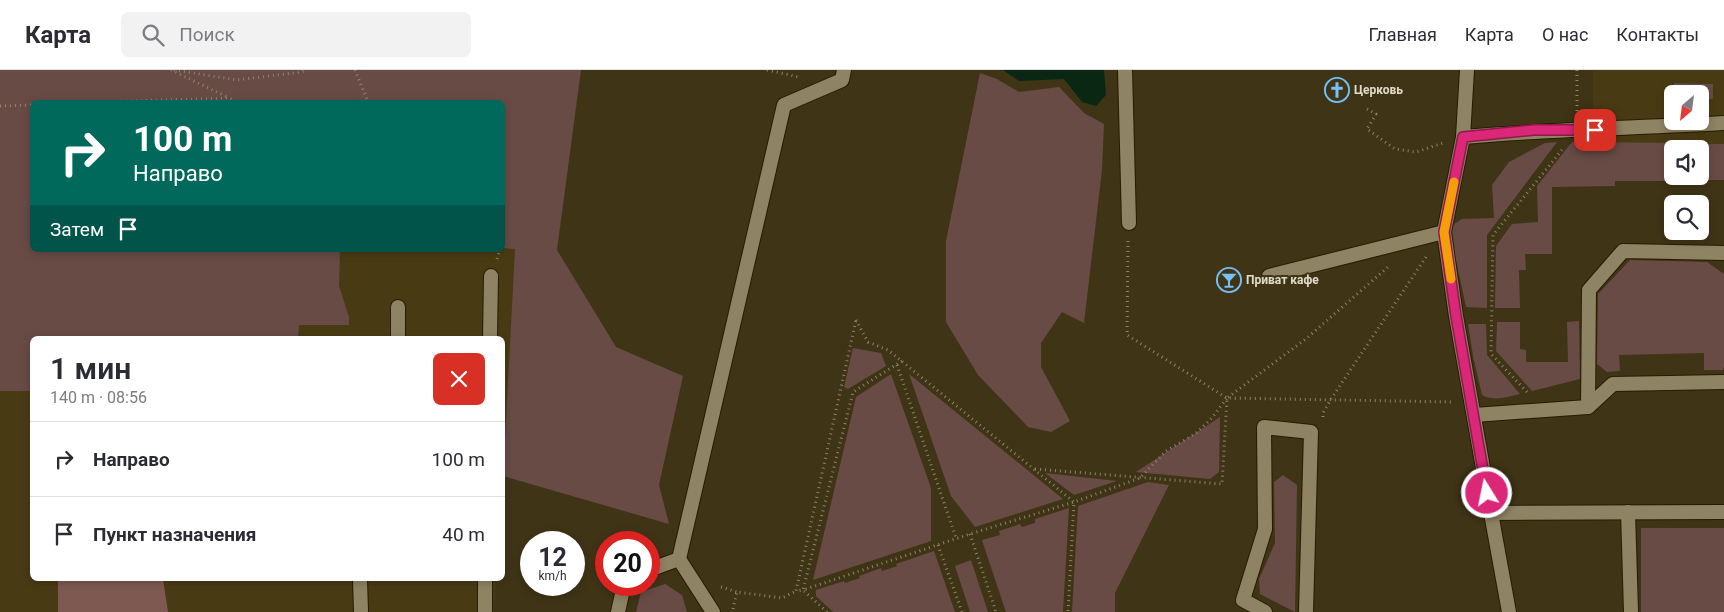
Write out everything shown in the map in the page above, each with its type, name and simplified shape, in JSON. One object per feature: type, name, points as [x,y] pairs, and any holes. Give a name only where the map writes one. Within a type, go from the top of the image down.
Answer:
[{"type":"lane","points":[[713,612],[679,559],[784,105],[842,80],[844,70]]},
{"type":"lane","points":[[1125,70],[1129,223]]},
{"type":"lane","points":[[1467,70],[1463,137],[1444,232],[1472,408],[1509,612]]},
{"type":"lane","points":[[1463,137],[1534,130],[1577,130],[1724,123]]},
{"type":"lane","points":[[1269,276],[1444,232]]},
{"type":"lane","points":[[1588,406],[1589,290],[1623,251],[1724,253]]},
{"type":"lane","points":[[490,336],[491,276]]},
{"type":"lane","points":[[398,307],[398,336]]},
{"type":"lane","points":[[1472,408],[1543,409],[1588,406],[1613,384],[1724,382]]},
{"type":"lane","points":[[1265,612],[1243,600],[1265,528],[1264,427],[1311,432],[1306,612]]},
{"type":"lane","points":[[1491,512],[1724,512]]},
{"type":"lane","points":[[1628,512],[1631,612]]},
{"type":"lane","points":[[660,566],[679,559]]},
{"type":"lane","points":[[360,581],[361,612]]},
{"type":"lane","points":[[485,612],[486,581]]},
{"type":"lane","points":[[618,612],[622,596]]},
{"type":"path","points":[[170,70],[233,100]]},
{"type":"path","points":[[174,70],[237,80],[306,70]]},
{"type":"path","points":[[355,70],[367,100]]},
{"type":"path","points":[[767,70],[802,78]]},
{"type":"path","points":[[1543,409],[1490,354],[1493,235],[1577,130],[1577,70]]},
{"type":"path","points":[[163,100],[230,98]]},
{"type":"path","points":[[0,106],[30,105]]},
{"type":"path","points":[[1367,109],[1376,114],[1367,129],[1395,149],[1416,152],[1463,137]]},
{"type":"path","points":[[1129,223],[1126,335],[1227,398],[1331,399],[1472,408]]},
{"type":"path","points":[[1322,422],[1323,413],[1331,399],[1444,232]]},
{"type":"path","points":[[732,612],[737,592],[782,598],[796,591],[956,538],[1074,502],[1140,478],[1166,451],[1195,434],[1212,418],[1227,398],[1307,338],[1396,262]]},
{"type":"path","points":[[796,591],[856,320],[868,342],[888,350],[1074,502]]},
{"type":"path","points":[[803,590],[852,392],[902,361]]},
{"type":"path","points":[[897,365],[956,538]]},
{"type":"path","points":[[1034,469],[1222,484],[1227,398]]},
{"type":"path","points":[[1068,612],[1074,502]]},
{"type":"path","points":[[970,534],[996,612]]},
{"type":"path","points":[[938,545],[962,612]]},
{"type":"path","points":[[803,590],[827,612]]},
{"type":"shaded area","points":[[0,70],[581,70],[515,249],[505,450],[505,336],[30,336],[30,581],[496,581],[494,612],[0,612]]},
{"type":"shaded area","points":[[0,70],[581,70],[557,250],[616,347],[683,376],[659,485],[669,524],[505,477],[505,438],[515,249],[505,248],[505,100],[30,100],[30,252],[340,252],[339,286],[349,317],[349,325],[299,325],[298,336],[30,336],[30,391],[0,391]]},
{"type":"shaded area","points":[[1003,70],[1104,70],[1106,95],[1096,106],[1082,102],[1064,79],[1019,81]]},
{"type":"shaded area","points":[[1593,70],[1724,70],[1724,152],[1709,150],[1709,140],[1664,140],[1664,149],[1593,153]]},
{"type":"shaded area","points":[[980,73],[997,79],[1019,92],[1059,87],[1084,113],[1104,124],[1102,170],[1084,323],[1062,312],[1041,343],[1041,367],[1070,421],[1051,432],[1028,427],[978,375],[946,322],[946,241]]},
{"type":"shaded area","points":[[1674,83],[1713,84],[1713,99],[1709,99],[1709,85],[1674,85]]},
{"type":"shaded area","points":[[1557,142],[1487,235],[1487,308],[1466,307],[1450,233],[1454,224],[1462,219],[1494,218],[1492,185],[1509,162],[1545,143]]},
{"type":"shaded area","points":[[1572,142],[1664,143],[1664,181],[1615,181],[1615,186],[1552,187],[1552,254],[1525,254],[1526,270],[1519,270],[1520,308],[1495,308],[1496,246],[1512,224],[1538,222],[1537,186]]},
{"type":"shaded area","points":[[1709,144],[1724,144],[1724,180],[1709,180]]},
{"type":"shaded area","points":[[1630,260],[1707,262],[1724,274],[1723,370],[1704,370],[1704,353],[1619,355],[1620,371],[1607,372],[1597,364],[1598,294]]},
{"type":"shaded area","points":[[1579,321],[1580,379],[1532,391],[1496,351],[1497,322],[1520,322],[1520,349],[1526,350],[1526,362],[1568,362],[1567,322]]},
{"type":"shaded area","points":[[1468,324],[1486,324],[1487,355],[1520,394],[1496,399],[1482,395]]},
{"type":"shaded area","points":[[853,348],[881,353],[886,366],[848,389],[844,387]]},
{"type":"shaded area","points":[[891,374],[931,488],[931,541],[813,580],[856,397]]},
{"type":"shaded area","points":[[909,374],[1063,499],[975,527],[951,496]]},
{"type":"shaded area","points":[[1220,417],[1219,472],[1210,479],[1136,472]]},
{"type":"shaded area","points":[[1045,473],[1117,481],[1074,495]]},
{"type":"shaded area","points":[[1283,475],[1297,485],[1295,612],[1260,594],[1259,579],[1275,543],[1274,482]]},
{"type":"shaded area","points":[[1148,482],[1169,485],[1115,593],[1115,612],[1072,612],[1078,506]]},
{"type":"shaded area","points":[[1069,508],[1063,612],[1006,612],[982,540],[1000,535],[999,531],[1020,524],[1022,527],[1035,523],[1035,519]]},
{"type":"shaded area","points":[[1641,528],[1724,528],[1724,612],[1641,612]]},
{"type":"shaded area","points":[[934,551],[955,612],[833,612],[816,596],[816,590],[860,578],[859,576],[881,568],[882,571],[897,566],[896,564]]},
{"type":"shaded area","points":[[971,560],[988,612],[970,612],[955,566]]},
{"type":"shaded area","points":[[58,581],[163,581],[168,612],[58,612]]},
{"type":"shaded area","points":[[665,584],[682,595],[687,612],[636,612],[640,596],[660,596],[660,586]]},
{"type":"slow traffic","points":[[1451,279],[1444,232],[1454,182]]},
{"type":"place","name":"Церковь","points":[[1337,90]]},
{"type":"place","name":"Приват кафе","points":[[1229,280]]},
{"type":"route","points":[[1487,493],[1456,316],[1444,232],[1463,137],[1534,130],[1595,130]]}]
